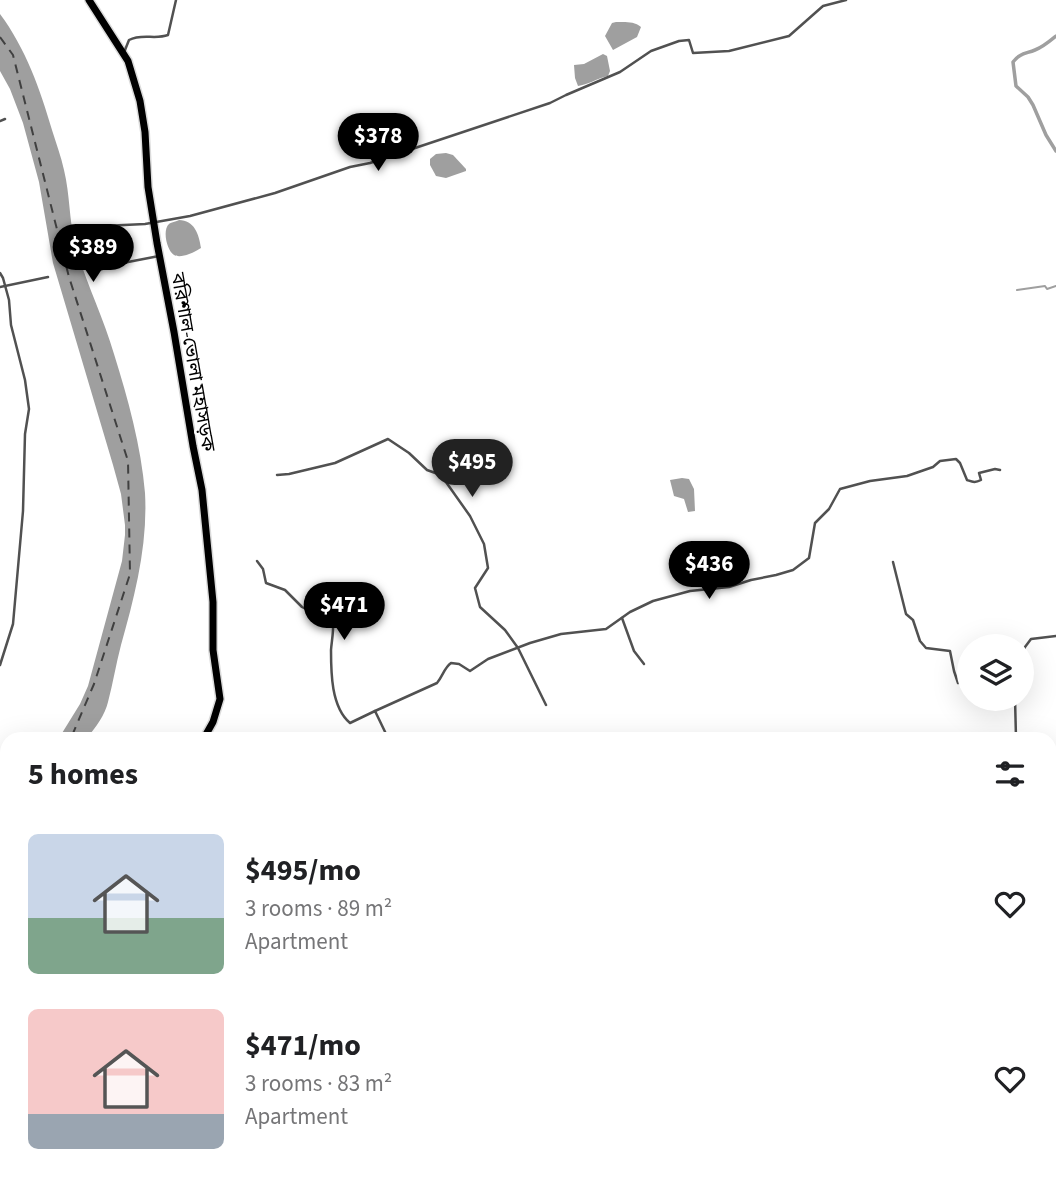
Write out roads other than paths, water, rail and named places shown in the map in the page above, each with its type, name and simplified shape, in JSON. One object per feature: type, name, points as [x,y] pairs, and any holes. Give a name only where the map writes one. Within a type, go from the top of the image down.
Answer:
[{"type":"highway","name":"বরিশাল-ভোলা মহাসড়ক","points":[[89,0],[131,68],[142,114],[148,187],[201,488],[210,564],[213,650],[220,699],[207,732]]},
{"type":"street","points":[[124,54],[129,40],[134,37],[156,38],[168,35],[176,0]]},
{"type":"street","points":[[159,256],[91,272],[88,266],[92,264],[82,228],[154,223],[275,193],[529,111],[620,72],[651,51],[679,41],[689,40],[693,53],[729,51],[789,36],[823,6],[846,0]]},
{"type":"street","points":[[0,121],[5,119]]},
{"type":"street","points":[[0,273],[10,307],[29,409],[25,434],[23,511],[13,624],[0,665]]},
{"type":"street","points":[[2,286],[48,277]]},
{"type":"street","points":[[277,475],[335,463],[388,439],[409,453],[427,470],[441,475],[470,516],[484,544],[488,568],[475,589],[480,607],[505,630],[518,648],[546,705]]},
{"type":"street","points":[[257,561],[263,569],[266,583],[285,590],[308,610],[327,607],[330,610],[333,625],[331,647],[334,692],[344,718],[350,723],[437,683],[446,666],[451,663],[459,664],[470,671],[488,659],[518,648],[561,635],[606,629],[640,606],[660,599],[729,587],[793,570],[809,558],[815,523],[829,509],[840,489],[870,481],[907,476],[933,467],[946,459],[956,458],[967,480],[972,482],[981,480],[979,473],[1000,470]]},
{"type":"street","points":[[893,562],[906,614],[913,620],[920,641],[926,648],[950,651],[957,680]]},
{"type":"street","points":[[622,618],[634,651],[644,664]]},
{"type":"street","points":[[1034,639],[1056,636]]},
{"type":"street","points":[[375,710],[385,732]]},
{"type":"street","points":[[1015,711],[1016,732]]},
{"type":"waterway","points":[[1056,36],[1041,47],[1020,55],[1013,62],[1016,86],[1033,105],[1056,151]]},
{"type":"waterway","points":[[1017,290],[1056,286]]}]
